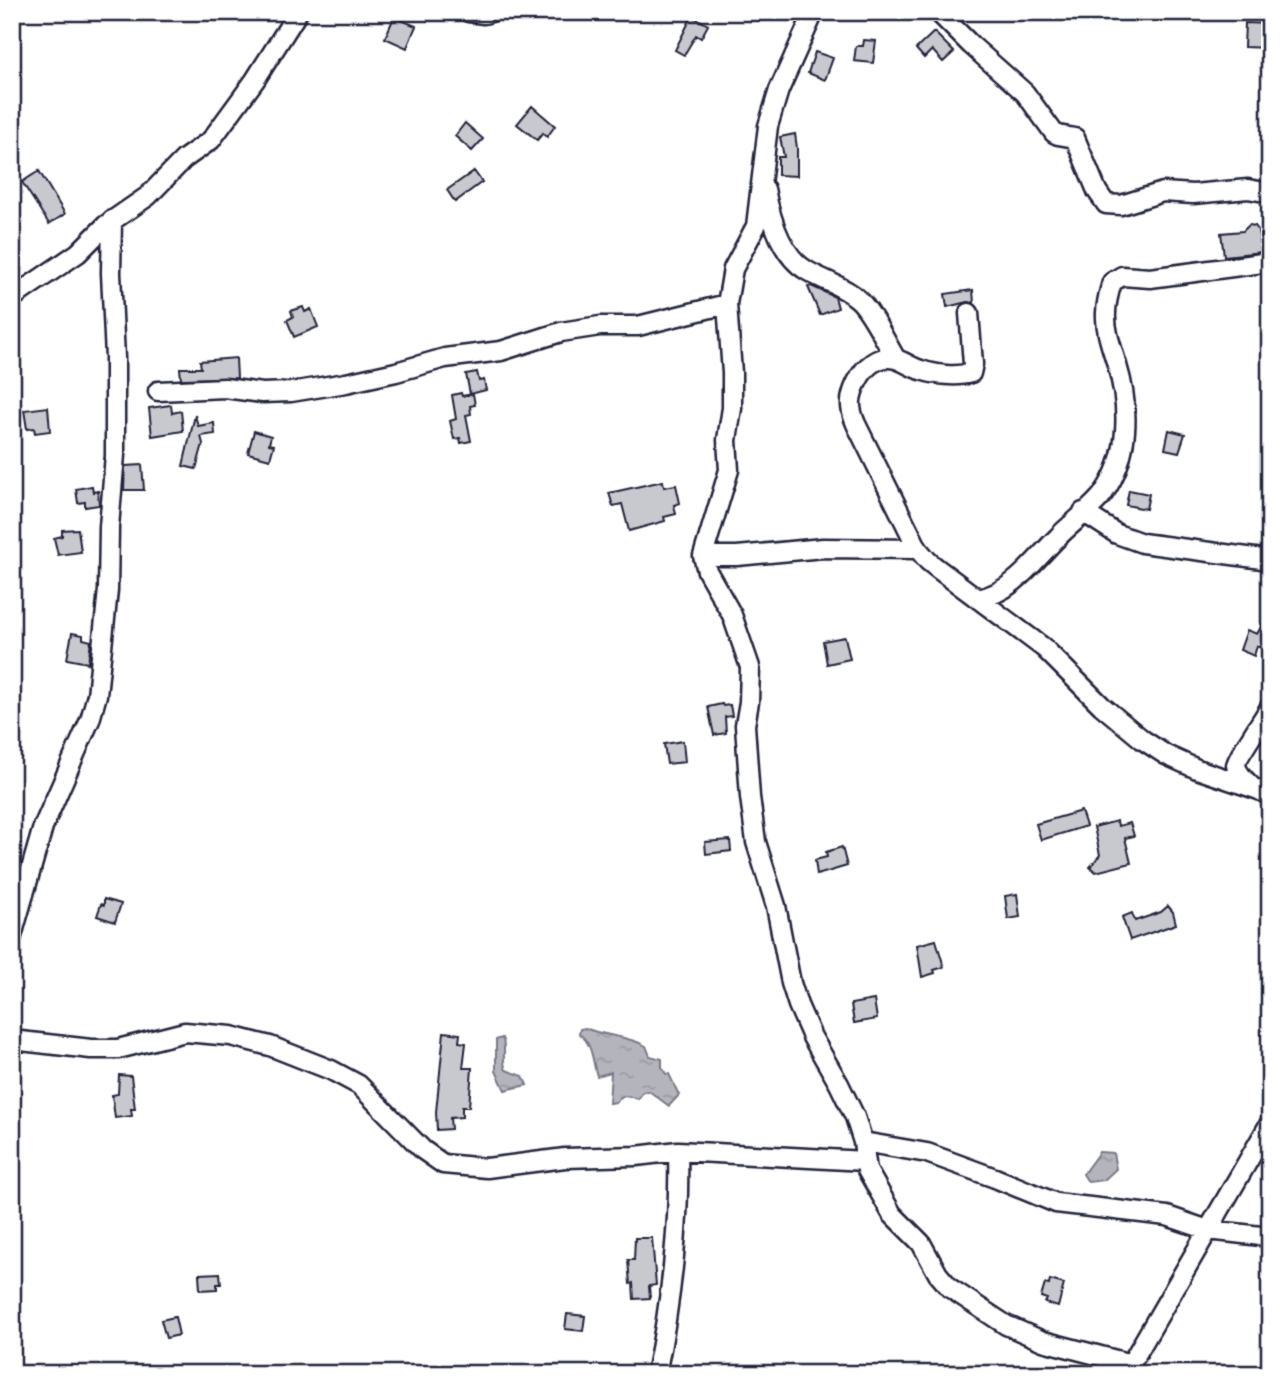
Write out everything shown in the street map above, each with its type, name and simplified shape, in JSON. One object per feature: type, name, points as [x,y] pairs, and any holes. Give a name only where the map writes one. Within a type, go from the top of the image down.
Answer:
[{"type":"street","points":[[12,298],[78,253],[112,220],[148,196],[184,159],[211,140],[255,80],[298,12]]},
{"type":"street","points":[[469,12],[491,12]]},
{"type":"street","points":[[814,12],[779,90],[768,126],[756,226],[733,269],[727,304],[732,373],[732,408],[727,440],[729,470],[703,556],[707,571],[732,615],[750,667],[750,702],[746,725],[753,827],[776,906],[791,983],[812,1037],[839,1084],[858,1125],[871,1178],[892,1214],[921,1243],[938,1274],[950,1288],[1006,1325],[1128,1369],[1270,1123]]},
{"type":"street","points":[[939,12],[1025,93],[1054,133],[1075,138],[1097,191],[1106,204],[1121,205],[1164,192],[1193,194],[1248,189],[1270,193]]},
{"type":"street","points":[[763,175],[774,223],[794,261],[858,298],[896,359]]},
{"type":"street","points":[[12,936],[43,827],[90,720],[97,695],[108,590],[109,527],[115,455],[112,220]]},
{"type":"street","points":[[978,599],[998,593],[1023,574],[1083,512],[1098,501],[1110,483],[1123,450],[1126,429],[1126,408],[1118,368],[1108,339],[1106,314],[1111,282],[1122,276],[1150,278],[1270,262]]},
{"type":"street","points":[[158,391],[225,388],[262,393],[291,392],[396,372],[445,358],[501,351],[561,332],[600,326],[638,326],[727,304]]},
{"type":"street","points":[[969,313],[973,369],[971,373],[934,373],[896,359],[877,360],[865,369],[858,379],[849,403],[856,424],[918,549],[928,561],[1044,648],[1102,706],[1143,740],[1166,755],[1197,769],[1252,787],[1270,796]]},
{"type":"street","points":[[1083,512],[1117,534],[1142,543],[1270,560]]},
{"type":"street","points":[[703,556],[737,556],[823,548],[918,549]]},
{"type":"street","points":[[1252,787],[1237,767],[1237,759],[1270,707]]},
{"type":"street","points":[[12,1040],[91,1049],[118,1049],[185,1032],[231,1036],[270,1046],[331,1070],[359,1085],[423,1150],[443,1164],[487,1168],[565,1158],[636,1156],[678,1151],[865,1161]]},
{"type":"street","points":[[863,1142],[939,1157],[1056,1203],[1167,1216],[1208,1230],[1270,1237]]},
{"type":"street","points":[[656,1374],[668,1302],[679,1184],[678,1151]]},
{"type":"water","points":[[585,1028],[646,1046],[650,1056],[662,1059],[662,1067],[666,1074],[669,1074],[679,1095],[669,1106],[649,1091],[643,1092],[638,1099],[623,1096],[616,1102],[609,1103],[611,1072],[597,1076],[590,1047],[579,1034],[580,1029]]},
{"type":"water","points":[[502,1038],[506,1070],[523,1076],[527,1085],[505,1090],[496,1071],[496,1040]]},
{"type":"water","points":[[1099,1152],[1113,1153],[1116,1169],[1104,1180],[1088,1182],[1083,1174]]},
{"type":"building","points":[[692,16],[708,25],[701,38],[696,35],[684,55],[675,50]]},
{"type":"building","points":[[394,17],[416,26],[407,48],[385,38]]},
{"type":"building","points":[[1245,23],[1270,24],[1270,48],[1244,47]]},
{"type":"building","points":[[934,32],[954,52],[943,62],[932,50],[924,58],[916,49]]},
{"type":"building","points":[[864,40],[876,41],[873,63],[854,61],[856,46],[863,46]]},
{"type":"building","points":[[815,52],[833,58],[825,80],[808,73]]},
{"type":"building","points":[[532,106],[555,126],[547,137],[543,133],[537,140],[517,124]]},
{"type":"building","points":[[465,123],[483,139],[472,151],[455,136]]},
{"type":"building","points":[[795,134],[797,176],[778,175],[778,157],[784,157],[780,137]]},
{"type":"building","points":[[39,171],[65,214],[49,224],[22,182]]},
{"type":"building","points":[[474,171],[482,182],[455,202],[447,190]]},
{"type":"building","points":[[1249,225],[1258,230],[1262,252],[1224,256],[1221,233],[1243,231]]},
{"type":"building","points":[[808,287],[835,297],[838,308],[820,315]]},
{"type":"building","points":[[973,290],[974,303],[947,307],[945,294]]},
{"type":"building","points":[[303,307],[305,312],[311,309],[318,327],[294,337],[287,320],[293,317],[291,311]]},
{"type":"building","points":[[236,358],[237,378],[181,379],[180,368],[201,368],[200,361]]},
{"type":"building","points":[[477,372],[479,381],[484,380],[486,390],[470,394],[466,374]]},
{"type":"building","points":[[461,393],[462,396],[473,394],[475,405],[470,406],[471,414],[466,415],[471,441],[461,443],[460,438],[454,439],[450,421],[456,419],[452,395]]},
{"type":"building","points":[[171,405],[172,413],[181,411],[183,431],[152,436],[149,408]]},
{"type":"building","points":[[48,407],[50,431],[35,433],[34,428],[27,429],[24,410]]},
{"type":"building","points":[[195,415],[198,426],[214,423],[215,434],[201,436],[203,444],[196,469],[183,466]]},
{"type":"building","points":[[1169,430],[1185,434],[1179,452],[1165,449]]},
{"type":"building","points":[[254,431],[271,436],[269,444],[274,445],[270,459],[248,453]]},
{"type":"building","points":[[142,465],[144,490],[124,490],[125,466]]},
{"type":"building","points":[[663,481],[664,487],[676,485],[680,503],[674,505],[676,514],[664,517],[665,521],[629,531],[622,504],[613,506],[609,493]]},
{"type":"building","points":[[92,486],[93,492],[98,491],[99,505],[85,507],[85,502],[78,503],[76,489]]},
{"type":"building","points":[[1129,490],[1149,494],[1146,509],[1126,505]]},
{"type":"building","points":[[78,529],[81,552],[58,555],[54,538],[62,536],[62,530]]},
{"type":"building","points":[[1270,611],[1270,649],[1257,646],[1254,656],[1240,650],[1247,630],[1257,634]]},
{"type":"building","points":[[72,633],[83,635],[83,639],[91,641],[88,663],[67,659]]},
{"type":"building","points":[[845,637],[850,659],[827,664],[823,641]]},
{"type":"building","points":[[730,705],[732,716],[725,717],[726,733],[714,735],[708,707]]},
{"type":"building","points":[[683,741],[685,762],[667,764],[664,744]]},
{"type":"building","points":[[1081,811],[1086,826],[1041,840],[1036,824]]},
{"type":"building","points":[[1117,821],[1118,826],[1130,823],[1134,836],[1125,838],[1131,863],[1096,872],[1090,867],[1100,855],[1094,827]]},
{"type":"building","points":[[730,840],[731,851],[706,854],[705,842]]},
{"type":"building","points":[[842,847],[847,866],[817,875],[815,860],[827,857],[826,852]]},
{"type":"building","points":[[1017,894],[1020,917],[1008,919],[1005,896]]},
{"type":"building","points":[[104,899],[121,904],[115,922],[97,916],[101,904],[104,905]]},
{"type":"building","points":[[1168,906],[1173,912],[1176,924],[1130,940],[1122,917],[1132,913],[1135,921],[1161,912]]},
{"type":"building","points":[[936,940],[944,967],[922,977],[917,945]]},
{"type":"building","points":[[874,1000],[877,1019],[854,1023],[851,1004]]},
{"type":"building","points":[[444,1032],[460,1034],[459,1042],[466,1043],[463,1068],[472,1068],[469,1107],[462,1107],[462,1117],[450,1118],[451,1129],[437,1130],[436,1112]]},
{"type":"building","points":[[119,1075],[131,1076],[135,1109],[131,1109],[132,1116],[115,1118],[112,1095],[118,1094]]},
{"type":"building","points":[[635,1238],[652,1238],[656,1285],[649,1286],[650,1298],[634,1299],[633,1283],[630,1284],[628,1260],[634,1260]]},
{"type":"building","points":[[220,1273],[221,1284],[217,1284],[217,1289],[200,1290],[199,1274]]},
{"type":"building","points":[[1050,1280],[1064,1284],[1058,1307],[1045,1303],[1047,1299],[1041,1297],[1045,1284],[1049,1285]]},
{"type":"building","points":[[567,1314],[585,1316],[583,1331],[565,1329]]},
{"type":"building","points":[[175,1317],[179,1335],[166,1338],[161,1320]]}]
